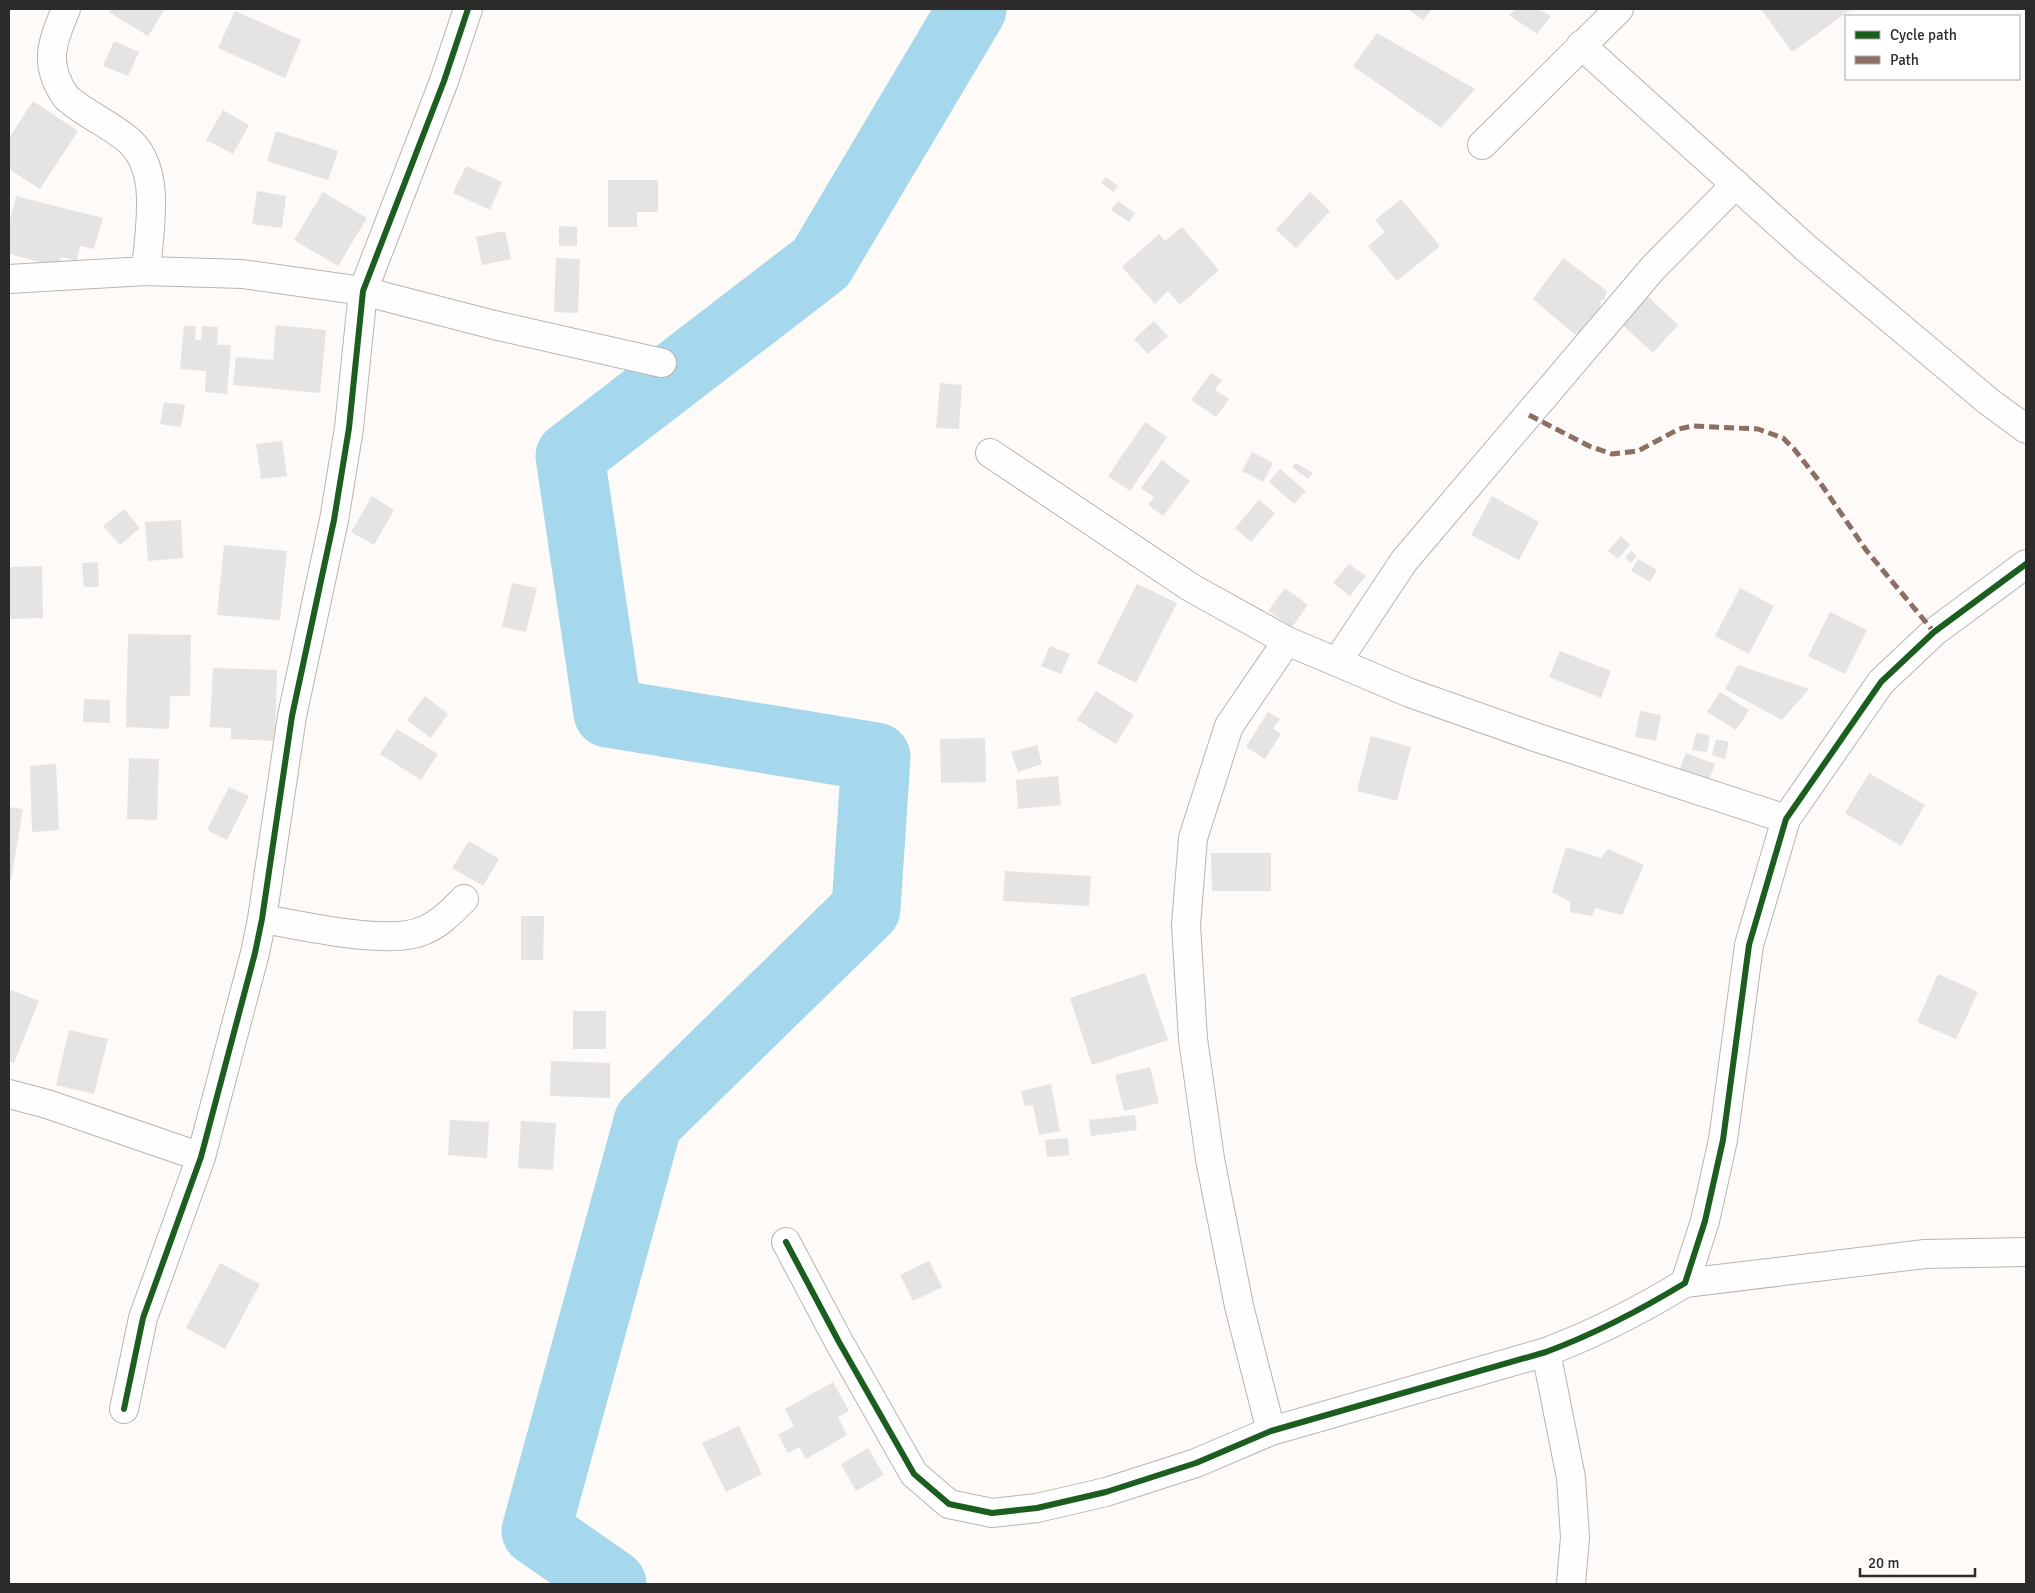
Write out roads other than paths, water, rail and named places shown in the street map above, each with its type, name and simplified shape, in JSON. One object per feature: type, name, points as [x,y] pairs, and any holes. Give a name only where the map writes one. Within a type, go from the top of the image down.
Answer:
[{"type":"street","points":[[66,9],[50,56],[53,73],[59,87],[66,97],[127,139],[139,150],[147,166],[151,210],[146,270]]},
{"type":"street","points":[[124,1409],[142,1318],[201,1156],[226,1068],[262,918],[292,716],[334,520],[349,428],[363,291],[444,81],[468,9]]},
{"type":"street","points":[[1482,145],[1619,9]]},
{"type":"street","points":[[1581,45],[1806,248],[1988,401],[2026,429]]},
{"type":"street","points":[[1337,662],[1404,561],[1653,268],[1736,184]]},
{"type":"street","points":[[9,278],[146,270],[242,274],[363,291],[494,325],[662,363]]},
{"type":"street","points":[[990,453],[1190,587],[1287,641],[1410,693],[1786,819]]},
{"type":"street","points":[[1685,1284],[1705,1221],[1723,1140],[1748,944],[1786,819],[1881,682],[1934,632],[2026,564]]},
{"type":"street","points":[[1271,1431],[1239,1306],[1210,1159],[1193,1039],[1186,926],[1193,838],[1229,726],[1287,641]]},
{"type":"street","points":[[262,918],[370,935],[410,934],[424,931],[436,924],[464,899]]},
{"type":"street","points":[[9,1094],[201,1156]]},
{"type":"street","points":[[786,1242],[839,1342],[914,1474],[949,1504],[992,1513],[1037,1508],[1106,1492],[1196,1463],[1271,1431],[1546,1352],[1576,1341],[1638,1312],[1685,1284],[1925,1254],[2026,1252]]},
{"type":"street","points":[[1546,1352],[1572,1478],[1575,1537],[1571,1584]]},
{"type":"waterway","points":[[612,1584],[536,1531],[648,1122],[866,909],[876,757],[608,713],[570,456],[821,263],[972,9]]}]
